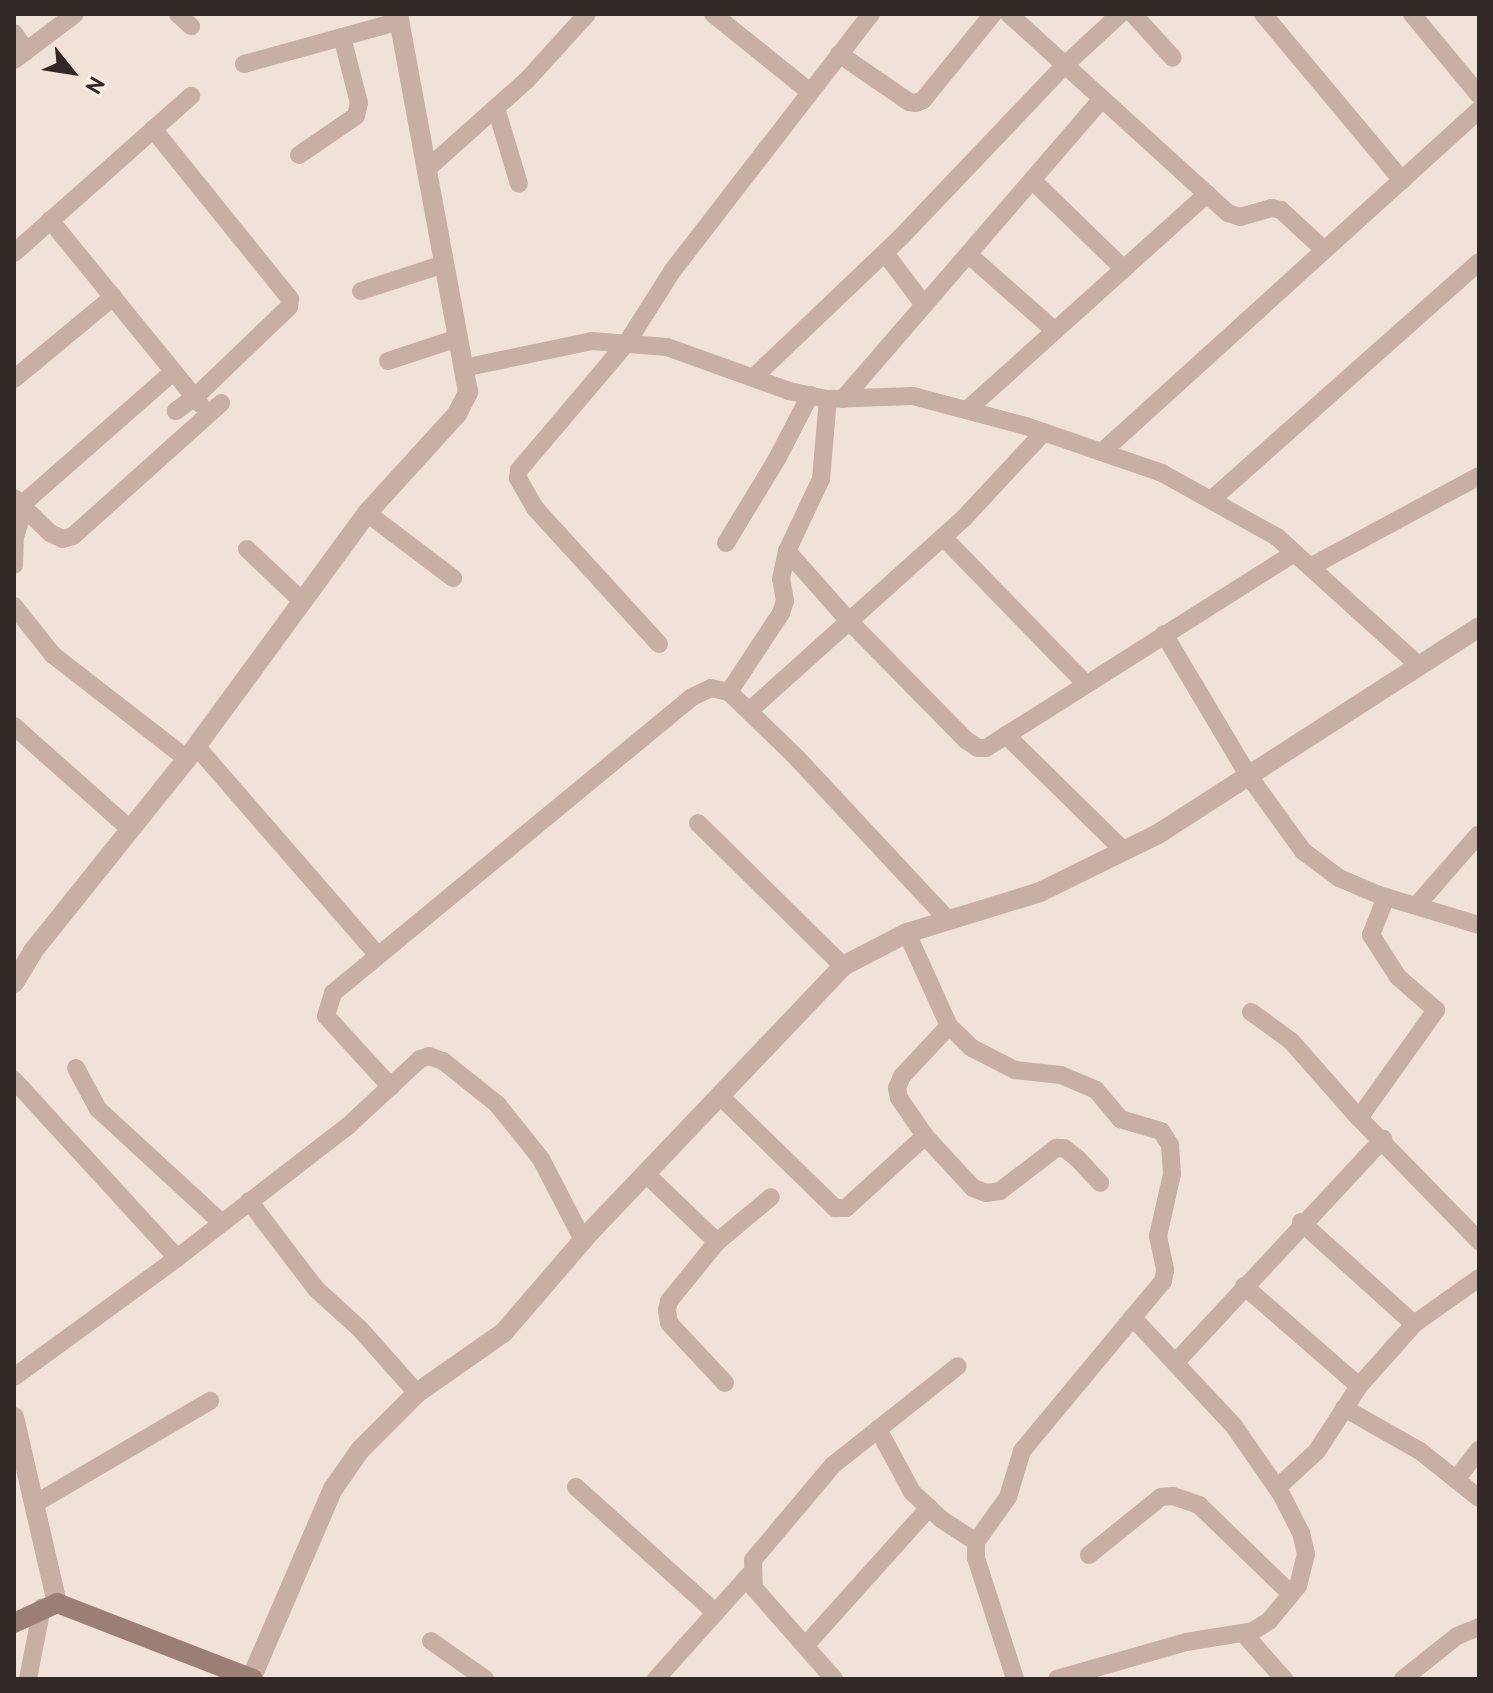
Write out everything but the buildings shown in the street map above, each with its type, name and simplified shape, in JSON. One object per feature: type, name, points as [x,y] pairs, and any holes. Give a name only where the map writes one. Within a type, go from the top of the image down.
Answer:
[{"type":"main road","points":[[14,1623],[50,1605],[245,1678]]},
{"type":"street","points":[[14,33],[20,56],[75,14]]},
{"type":"street","points":[[427,169],[496,108],[587,14]]},
{"type":"street","points":[[713,14],[810,92]]},
{"type":"street","points":[[659,644],[535,508],[518,478],[527,457],[626,344],[673,270],[871,14]]},
{"type":"street","points":[[839,54],[909,102],[916,103],[923,100],[993,14]]},
{"type":"street","points":[[1009,14],[1228,213],[1240,217],[1272,208],[1281,210],[1324,250]]},
{"type":"street","points":[[753,378],[885,253],[1065,65],[1120,14]]},
{"type":"street","points":[[1133,14],[1173,58]]},
{"type":"street","points":[[1263,14],[1402,180]]},
{"type":"street","points":[[1419,17],[1479,94]]},
{"type":"street","points":[[14,983],[33,951],[192,752],[367,513],[457,414],[468,392],[399,18],[244,64]]},
{"type":"street","points":[[299,155],[356,116],[359,103],[342,37]]},
{"type":"street","points":[[14,253],[191,96]]},
{"type":"street","points":[[726,543],[778,457],[827,398],[924,305],[1102,99]]},
{"type":"street","points":[[496,108],[519,184]]},
{"type":"street","points":[[1102,452],[1479,110]]},
{"type":"street","points":[[153,129],[290,299],[289,307],[195,397],[176,411]]},
{"type":"street","points":[[1032,180],[1124,269]]},
{"type":"street","points":[[967,410],[1207,194]]},
{"type":"street","points":[[18,503],[50,533],[63,539],[73,536],[214,409],[195,397],[173,372],[50,220]]},
{"type":"street","points":[[885,253],[924,305]]},
{"type":"street","points":[[968,254],[1055,331]]},
{"type":"street","points":[[1211,500],[1479,262]]},
{"type":"street","points":[[361,291],[444,264]]},
{"type":"street","points":[[14,379],[113,297]]},
{"type":"street","points":[[388,361],[458,338]]},
{"type":"street","points":[[463,368],[592,341],[667,347],[753,378],[827,398],[913,396],[1044,432],[1162,473],[1277,537],[1417,664]]},
{"type":"street","points":[[14,565],[18,503],[173,372]]},
{"type":"street","points":[[729,692],[781,613],[785,601],[781,579],[787,551],[821,479],[827,398]]},
{"type":"street","points":[[749,711],[943,537],[1044,432]]},
{"type":"street","points":[[1310,567],[1479,476]]},
{"type":"street","points":[[367,513],[453,578]]},
{"type":"street","points":[[943,537],[1085,683]]},
{"type":"street","points":[[247,549],[303,602]]},
{"type":"street","points":[[787,551],[849,621],[966,740],[978,748],[986,748],[1295,553]]},
{"type":"street","points":[[15,609],[53,655],[192,752],[378,955]]},
{"type":"street","points":[[245,1678],[333,1489],[360,1450],[417,1393],[504,1332],[583,1240],[843,966],[907,933],[1040,892],[1158,834],[1417,664],[1479,627]]},
{"type":"street","points":[[1164,634],[1248,775],[1303,851],[1339,878],[1386,897],[1479,925]]},
{"type":"street","points":[[391,1087],[326,1016],[333,993],[692,697],[711,688],[729,692],[749,711],[948,920]]},
{"type":"street","points":[[14,726],[130,829]]},
{"type":"street","points":[[1006,735],[1124,851]]},
{"type":"street","points":[[698,823],[843,966]]},
{"type":"street","points":[[1417,905],[1479,834]]},
{"type":"street","points":[[1359,1118],[1436,1010],[1398,977],[1371,935],[1386,897]]},
{"type":"street","points":[[907,933],[949,1026],[972,1048],[1015,1070],[1061,1075],[1096,1090],[1120,1119],[1161,1131],[1170,1145],[1172,1174],[1158,1236],[1165,1270],[1163,1281],[1022,1451],[1008,1497],[976,1542],[976,1558],[1015,1679]]},
{"type":"street","points":[[1251,1012],[1291,1041],[1359,1118],[1383,1139],[1479,1241]]},
{"type":"street","points":[[949,1026],[902,1076],[897,1088],[899,1098],[925,1136],[973,1188],[986,1193],[1000,1191],[1056,1148],[1064,1148],[1077,1158],[1100,1183]]},
{"type":"street","points":[[14,1377],[177,1258],[349,1125],[420,1059],[429,1056],[443,1061],[486,1095],[541,1159],[583,1240]]},
{"type":"street","points":[[76,1068],[98,1109],[221,1222]]},
{"type":"street","points":[[14,1080],[177,1258]]},
{"type":"street","points":[[720,1096],[835,1208],[846,1208],[925,1136]]},
{"type":"street","points":[[1175,1363],[1301,1222],[1383,1139]]},
{"type":"street","points":[[646,1174],[717,1242]]},
{"type":"street","points":[[725,1383],[669,1323],[669,1301],[717,1242],[771,1197]]},
{"type":"street","points":[[249,1201],[316,1289],[360,1329],[417,1393]]},
{"type":"street","points":[[1301,1222],[1414,1324]]},
{"type":"street","points":[[1277,1488],[1317,1451],[1359,1386],[1414,1324],[1479,1278]]},
{"type":"street","points":[[1244,1286],[1359,1386]]},
{"type":"street","points":[[1057,1679],[1186,1642],[1243,1633],[1269,1621],[1298,1586],[1306,1554],[1301,1533],[1277,1488],[1234,1426],[1132,1317]]},
{"type":"street","points":[[834,1679],[754,1588],[751,1573],[753,1560],[765,1541],[833,1465],[958,1366]]},
{"type":"street","points":[[36,1503],[210,1401]]},
{"type":"street","points":[[1344,1408],[1420,1451],[1479,1498]]},
{"type":"street","points":[[14,1417],[36,1503],[50,1605],[28,1679]]},
{"type":"street","points":[[878,1429],[912,1492],[976,1542]]},
{"type":"street","points":[[1456,1480],[1479,1450]]},
{"type":"street","points":[[576,1487],[716,1613]]},
{"type":"street","points":[[1089,1555],[1161,1497],[1187,1498],[1199,1505],[1291,1594]]},
{"type":"street","points":[[805,1646],[929,1508]]},
{"type":"street","points":[[656,1679],[751,1573]]},
{"type":"street","points":[[1403,1679],[1457,1636],[1479,1627]]},
{"type":"street","points":[[1243,1633],[1284,1679]]},
{"type":"street","points":[[431,1641],[485,1679]]}]
